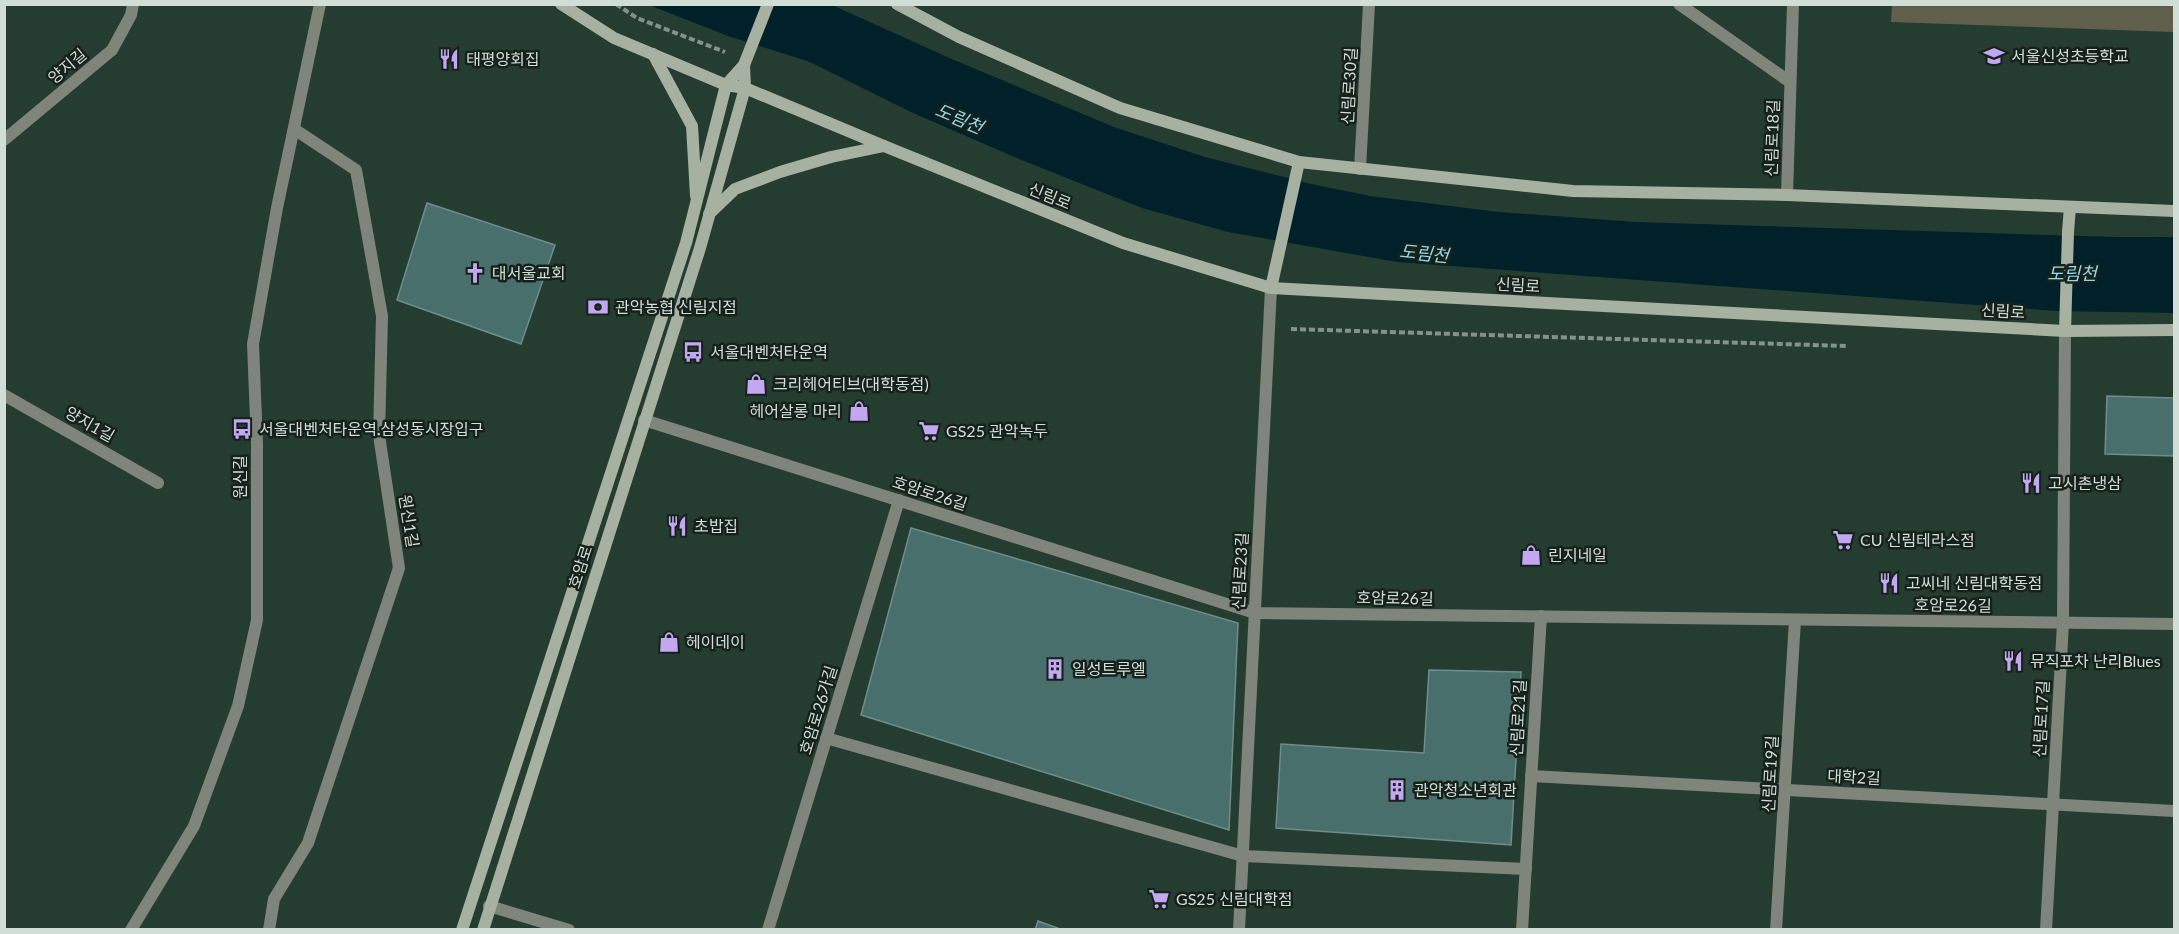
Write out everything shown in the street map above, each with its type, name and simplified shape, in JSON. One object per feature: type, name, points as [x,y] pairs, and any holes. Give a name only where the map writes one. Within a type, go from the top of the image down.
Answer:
[{"type":"main road","points":[[561,4],[614,38],[726,85]]},
{"type":"main road","points":[[462,930],[696,208],[726,85],[740,60],[749,51],[768,4]]},
{"type":"main road","points":[[897,4],[958,37],[1120,108],[1299,162],[1574,191],[1787,195],[2175,211]]},
{"type":"main road","points":[[653,54],[692,126],[696,208]]},
{"type":"main road","name":"호암로","points":[[483,930],[709,214],[745,88],[740,60]]},
{"type":"main road","name":"신림로","points":[[726,85],[745,88],[1123,243],[1271,288],[2065,331],[2175,330]]},
{"type":"main road","points":[[709,214],[735,189],[810,163],[885,146]]},
{"type":"main road","points":[[1271,288],[1299,162]]},
{"type":"main road","points":[[2065,331],[2070,207]]},
{"type":"street","name":"양지길","points":[[4,140],[111,50],[130,15],[133,4]]},
{"type":"street","name":"원신길","points":[[131,930],[194,826],[238,706],[257,620],[257,444],[253,344],[277,208],[320,4]]},
{"type":"street","name":"신림로30길","points":[[1360,169],[1369,4]]},
{"type":"street","name":"신림로18길","points":[[1679,4],[1790,82]]},
{"type":"street","name":"신림로18길","points":[[1787,195],[1793,4]]},
{"type":"street","name":"원신1길","points":[[269,930],[274,899],[308,843],[399,568],[379,435],[382,316],[357,170],[294,129]]},
{"type":"street","name":"신림로23길","points":[[1239,930],[1271,288]]},
{"type":"street","name":"신림로17길","points":[[2046,930],[2063,623],[2065,331]]},
{"type":"street","name":"양지1길","points":[[4,395],[158,483]]},
{"type":"street","name":"호암로26길","points":[[644,420],[1255,612],[2175,624]]},
{"type":"street","name":"호암로26가길","points":[[768,930],[899,500]]},
{"type":"street","name":"신림로21길","points":[[1522,930],[1540,616]]},
{"type":"street","name":"신림로19길","points":[[1776,930],[1796,620]]},
{"type":"street","points":[[826,738],[1243,856],[1526,869]]},
{"type":"street","name":"대학2길","points":[[1531,776],[2175,811]]},
{"type":"street","points":[[489,906],[569,930]]},
{"type":"path","points":[[615,4],[637,18],[740,60]]},
{"type":"path","points":[[1269,328],[1851,346]]},
{"type":"shaded area","points":[[1892,5],[2174,5],[2174,32],[1891,22]]},
{"type":"water","name":"도림천","points":[[649,5],[832,5],[954,60],[1114,127],[1205,157],[1311,184],[1370,196],[1499,212],[1636,222],[2174,237],[2174,313],[2056,311],[1397,262],[1228,232],[1142,208],[1024,161],[913,113],[810,62],[728,36]]},
{"type":"building","name":"대서울교회","points":[[427,203],[555,245],[521,344],[397,300]]},
{"type":"building","points":[[2107,396],[2174,398],[2174,456],[2105,454]]},
{"type":"building","name":"일성트루엘","points":[[911,528],[1238,623],[1229,830],[861,715]]},
{"type":"building","name":"관악청소년회관","points":[[1429,670],[1521,672],[1511,845],[1276,828],[1281,744],[1424,753]]},
{"type":"building","points":[[1038,921],[1063,930],[1035,930]]},
{"type":"place","name":"서울신성초등학교","points":[[1994,56]]},
{"type":"place","name":"태평양회집","points":[[449,59]]},
{"type":"place","name":"대서울교회","points":[[475,273]]},
{"type":"place","name":"관악농협 신림지점","points":[[598,307]]},
{"type":"place","name":"서울대벤처타운역","points":[[693,352]]},
{"type":"place","name":"크리헤어티브(대학동점)","points":[[756,384]]},
{"type":"place","name":"헤어살롱 마리","points":[[859,411]]},
{"type":"place","name":"서울대벤처타운역.삼성동시장입구","points":[[242,429]]},
{"type":"place","name":"GS25 관악녹두","points":[[929,431]]},
{"type":"place","name":"고시촌냉삼","points":[[2031,483]]},
{"type":"place","name":"초밥집","points":[[677,526]]},
{"type":"place","name":"CU 신림테라스점","points":[[1843,540]]},
{"type":"place","name":"린지네일","points":[[1531,555]]},
{"type":"place","name":"고씨네 신림대학동점","points":[[1889,583]]},
{"type":"place","name":"헤이데이","points":[[669,642]]},
{"type":"place","name":"뮤직포차 난리Blues","points":[[2013,661]]},
{"type":"place","name":"일성트루엘","points":[[1055,669]]},
{"type":"place","name":"관악청소년회관","points":[[1397,790]]},
{"type":"place","name":"GS25 신림대학점","points":[[1159,899]]}]
